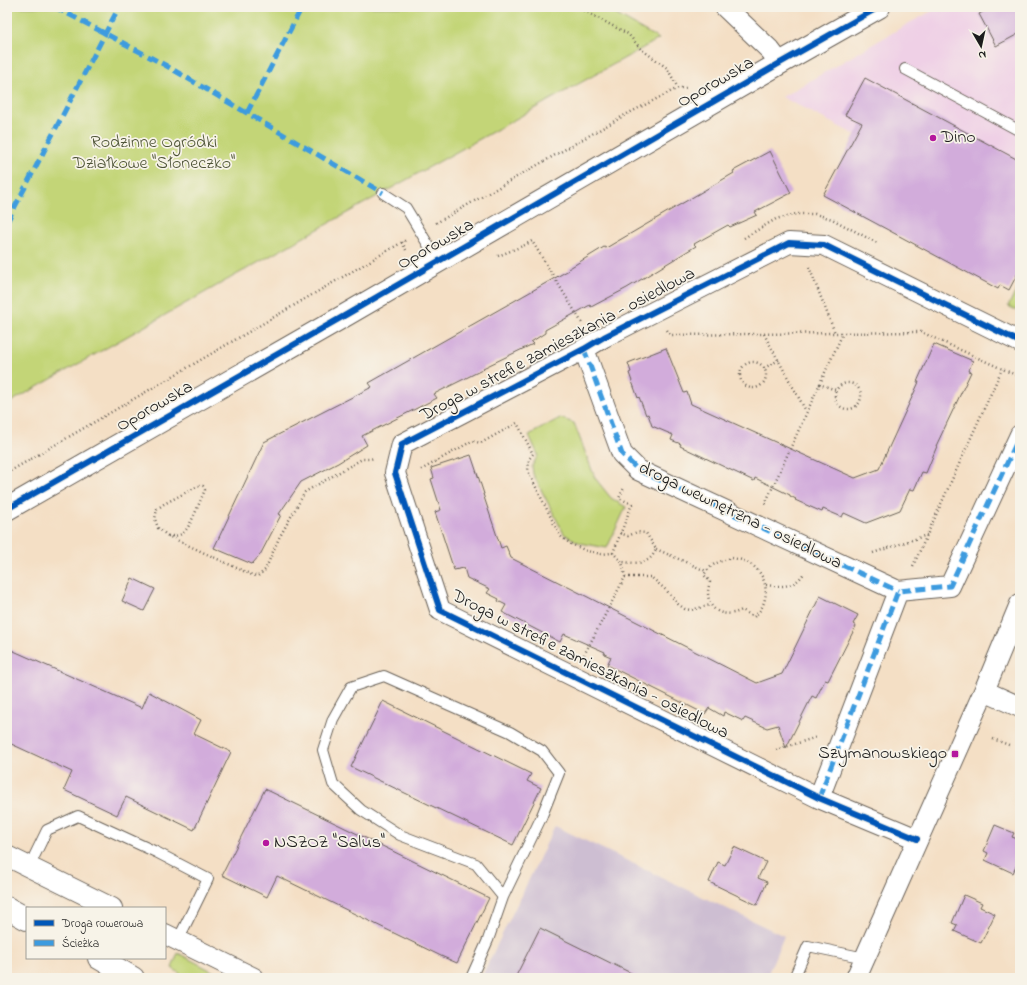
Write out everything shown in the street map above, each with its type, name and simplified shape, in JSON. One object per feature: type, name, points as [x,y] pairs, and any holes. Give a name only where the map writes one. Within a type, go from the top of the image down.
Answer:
[{"type":"street","points":[[725,7],[770,50],[780,62]]},
{"type":"street","name":"Oporowska","points":[[7,508],[338,320],[780,62],[879,7]]},
{"type":"street","name":"Droga w strefie zamieszkania - osiedlowa","points":[[816,244],[789,243],[604,337],[584,349],[402,444],[395,473],[440,610],[819,798],[917,839]]},
{"type":"street","points":[[816,244],[1020,342]]},
{"type":"street","name":"droga wewnętrzna - osiedlowa","points":[[584,349],[622,454],[638,470],[898,591]]},
{"type":"street","points":[[819,798],[898,591],[950,586],[1020,435]]},
{"type":"street","points":[[856,978],[984,691],[1020,604]]},
{"type":"street","points":[[984,691],[1020,707]]},
{"type":"street","points":[[7,856],[110,907]]},
{"type":"street","points":[[7,908],[26,918]]},
{"type":"street","points":[[171,937],[254,978]]},
{"type":"street","points":[[101,959],[133,978]]},
{"type":"lane","points":[[905,70],[1020,130]]},
{"type":"lane","points":[[383,193],[406,208],[438,261]]},
{"type":"lane","points":[[471,978],[488,940],[503,897],[541,818],[559,772],[542,752],[510,732],[384,676],[351,687],[333,718],[323,750],[333,784],[360,810],[400,835],[476,864],[503,897]]},
{"type":"lane","points":[[29,867],[47,830],[78,816],[156,852],[208,879],[171,937]]},
{"type":"lane","points":[[794,978],[808,946],[865,958]]},
{"type":"path","points":[[578,7],[628,34],[641,49],[667,68],[678,88]]},
{"type":"path","points":[[808,214],[816,244],[807,262],[835,333]]},
{"type":"path","points":[[525,245],[532,241],[585,328]]},
{"type":"path","points":[[655,311],[670,335],[921,332],[1020,377]]},
{"type":"path","points":[[762,509],[843,333]]},
{"type":"path","points":[[764,334],[807,411]]},
{"type":"path","points":[[764,368],[779,360]]},
{"type":"path","points":[[752,362],[759,363],[764,368],[766,374],[764,381],[760,386],[747,386],[742,382],[740,375],[746,364],[752,362]]},
{"type":"path","points":[[913,567],[1002,369]]},
{"type":"path","points":[[847,383],[854,384],[860,395],[859,402],[855,407],[849,409],[842,408],[837,403],[835,397],[836,390],[841,385],[847,383]]},
{"type":"path","points":[[819,384],[836,390]]},
{"type":"path","points":[[419,471],[472,441],[481,443],[517,423],[533,454],[529,459],[528,471],[560,536],[571,544],[587,551],[601,554],[613,552]]},
{"type":"path","points":[[613,552],[632,504],[619,498],[635,466]]},
{"type":"path","points":[[198,486],[203,486],[204,490],[188,528],[183,534],[168,536],[158,528],[155,519],[158,509],[164,504],[198,486]]},
{"type":"path","points":[[620,533],[628,536],[637,532],[646,534],[656,549],[706,571]]},
{"type":"path","points":[[867,555],[927,535]]},
{"type":"path","points":[[622,562],[636,563],[647,561],[654,555],[656,549]]},
{"type":"path","points":[[582,660],[625,577],[622,562],[613,552]]},
{"type":"path","points":[[732,558],[744,560],[754,566],[758,570],[766,585],[766,597],[762,608],[754,617],[742,610],[735,614],[726,614],[718,612],[710,605],[707,590],[710,582],[704,575],[711,566],[721,560],[732,558]]},
{"type":"path","points":[[766,585],[780,587],[795,583],[806,569]]},
{"type":"path","points":[[625,577],[650,577],[685,609],[691,610],[710,605]]},
{"type":"path","points":[[773,752],[820,735]]},
{"type":"path","points":[[993,739],[1009,745]]},
{"type":"shaded area","points":[[940,7],[1020,7],[1020,220],[782,97],[911,22]]},
{"type":"shaded area","points":[[555,826],[784,936],[766,978],[481,978]]},
{"type":"green space","name":"Rodzinne Ogródki Działkowe \"Słoneczko\"","points":[[7,7],[603,7],[659,39],[7,404]]},
{"type":"green space","points":[[1020,284],[1020,312],[1008,306]]},
{"type":"green space","points":[[560,418],[574,423],[595,478],[611,498],[626,507],[607,548],[580,543],[564,534],[533,474],[532,466],[538,455],[529,435]]},
{"type":"green space","points":[[178,953],[225,978],[186,978],[172,968]]},
{"type":"building","points":[[992,7],[1020,7],[1020,33],[996,46],[979,14]]},
{"type":"building","points":[[865,78],[1020,161],[1020,269],[1009,290],[1000,285],[998,289],[823,195],[862,123],[845,115]]},
{"type":"building","points":[[770,151],[791,193],[755,212],[757,215],[730,227],[728,225],[694,244],[696,246],[627,288],[591,307],[590,305],[545,330],[545,333],[531,342],[533,344],[434,394],[437,398],[362,436],[367,445],[338,463],[301,482],[279,514],[281,515],[260,555],[252,564],[214,548],[264,442],[372,387],[369,383],[569,270],[568,269],[604,247],[606,248],[734,173],[733,171]]},
{"type":"building","points":[[934,344],[973,361],[968,371],[971,372],[936,446],[926,473],[922,472],[914,490],[910,489],[900,510],[866,523],[844,513],[842,517],[823,509],[822,512],[795,500],[796,499],[790,495],[755,478],[754,481],[680,446],[681,444],[671,440],[673,435],[652,426],[648,414],[646,415],[639,397],[638,398],[629,373],[631,372],[628,363],[666,348],[684,393],[687,392],[691,404],[855,478],[879,469],[919,382],[917,382]]},
{"type":"building","points":[[471,455],[501,548],[506,546],[511,558],[757,683],[782,674],[820,596],[858,615],[853,624],[856,626],[828,681],[825,680],[816,698],[812,696],[786,748],[778,725],[767,728],[745,718],[743,721],[724,712],[723,716],[709,708],[705,714],[607,665],[611,657],[604,654],[605,652],[564,634],[560,642],[502,612],[506,605],[498,601],[499,599],[487,593],[490,589],[467,578],[464,568],[454,570],[435,512],[441,510],[431,479],[434,478],[431,468]]},
{"type":"building","points":[[132,578],[155,589],[144,611],[122,601]]},
{"type":"building","points":[[7,648],[142,708],[149,692],[201,720],[194,734],[231,752],[194,830],[126,797],[117,815],[64,790],[72,772],[7,742]]},
{"type":"building","points":[[383,701],[531,774],[527,781],[541,788],[513,845],[351,767]]},
{"type":"building","points":[[265,789],[489,898],[457,963],[277,876],[267,897],[222,875]]},
{"type":"building","points":[[995,825],[1014,833],[1012,837],[1020,840],[1020,858],[1013,873],[985,860],[988,853],[984,851]]},
{"type":"building","points":[[734,847],[766,862],[758,878],[767,882],[757,905],[709,882],[718,862],[725,865]]},
{"type":"building","points":[[964,895],[982,903],[980,907],[995,914],[981,943],[954,931],[957,925],[952,923]]},
{"type":"building","points":[[540,928],[641,978],[515,978]]},
{"type":"marked path","points":[[55,7],[165,65],[383,193]]},
{"type":"marked path","points":[[7,222],[119,7]]},
{"type":"marked path","points":[[247,113],[302,7]]},
{"type":"marked path","points":[[584,349],[622,454],[638,470],[898,591]]},
{"type":"marked path","points":[[819,798],[898,591],[950,586],[1020,435]]},
{"type":"cycle path","points":[[7,509],[879,7]]},
{"type":"cycle path","points":[[917,839],[819,798],[440,610],[395,473],[402,444],[584,349],[604,337],[789,243],[824,245],[1020,342]]},
{"type":"place","name":"Dino","points":[[933,138]]},
{"type":"place","name":"Szymanowskiego","points":[[955,754]]},
{"type":"place","name":"NSZOZ \"Salus\"","points":[[266,843]]}]
